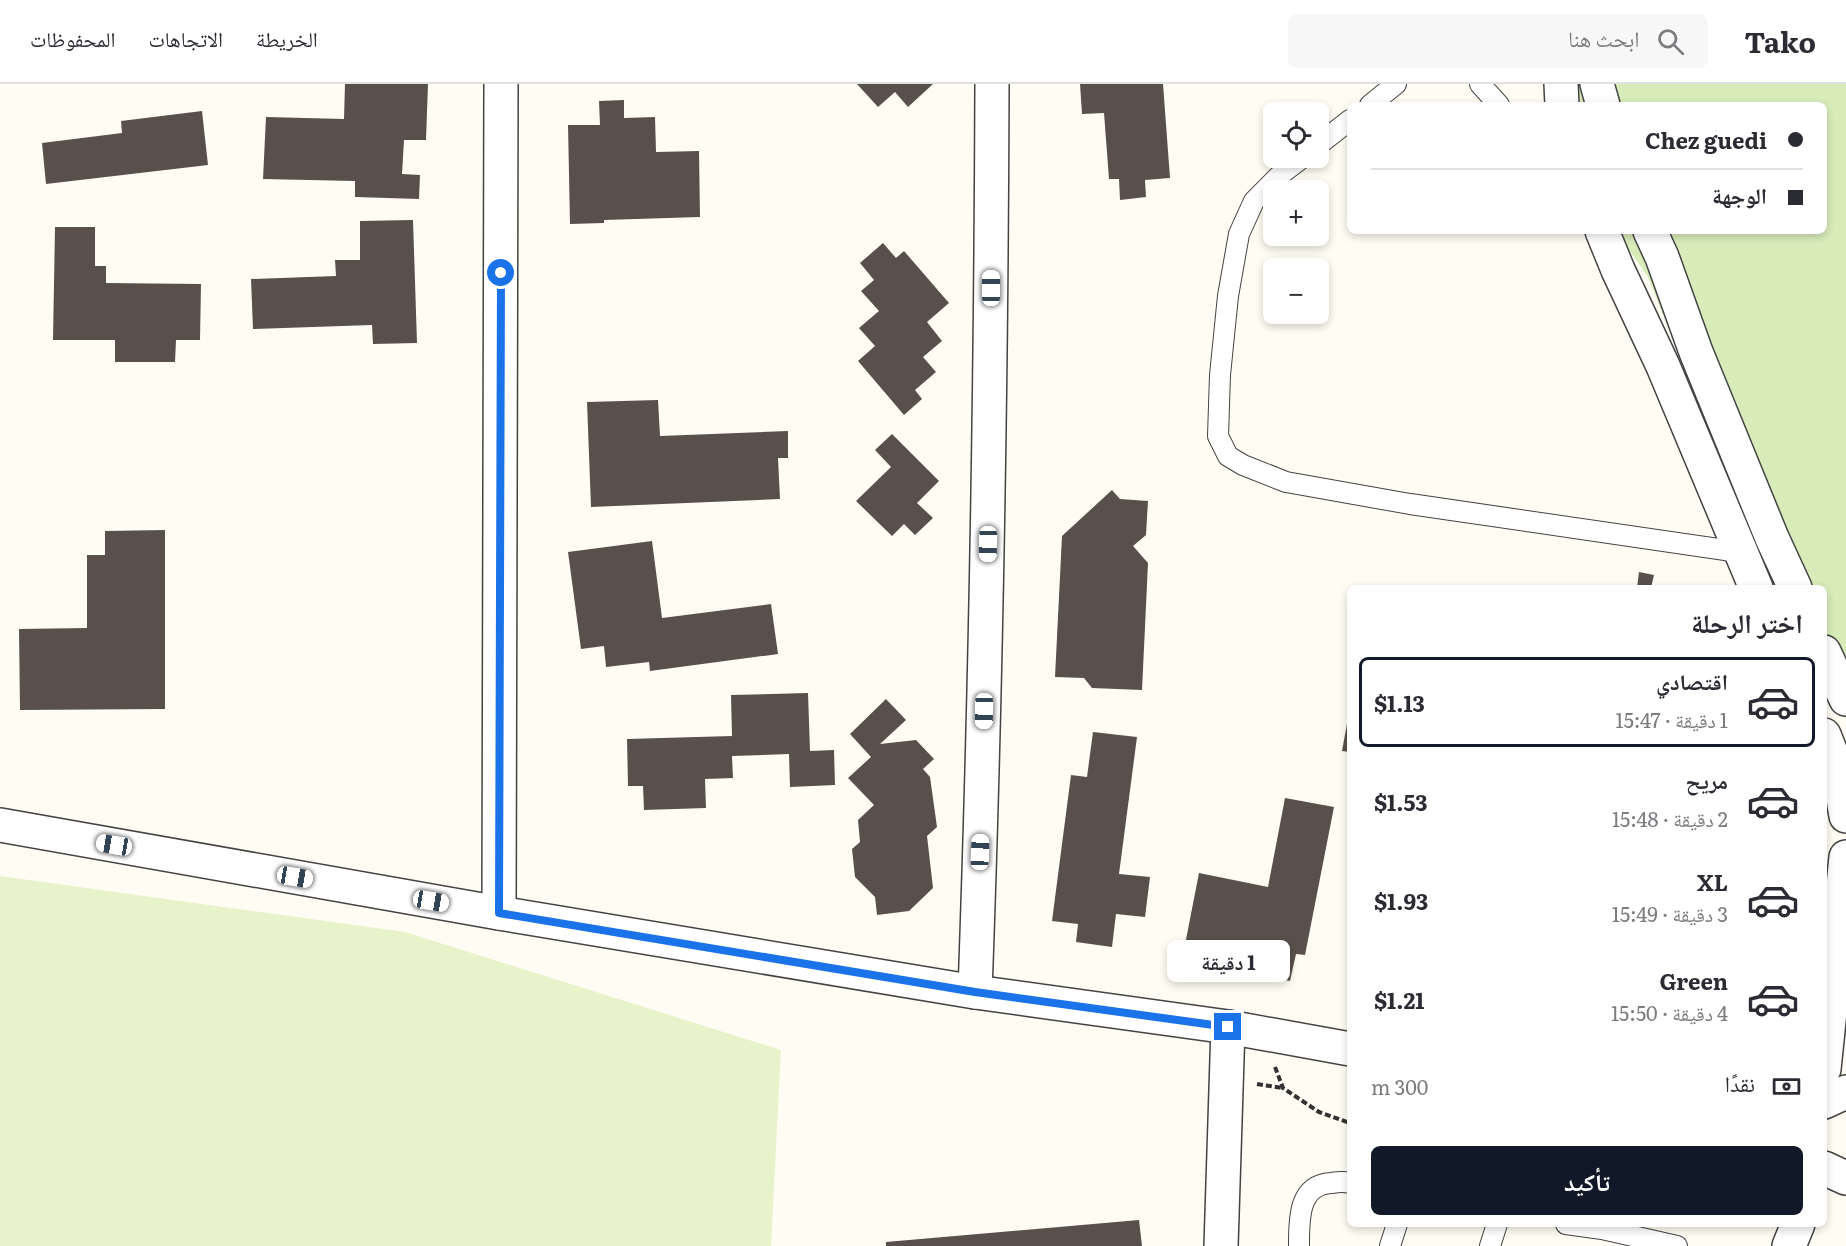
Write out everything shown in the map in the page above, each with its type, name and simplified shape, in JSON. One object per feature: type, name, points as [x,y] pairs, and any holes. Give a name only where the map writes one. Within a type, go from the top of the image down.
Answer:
[{"type":"street","points":[[499,913],[501,84]]},
{"type":"street","points":[[975,992],[984,758],[991,402],[992,84]]},
{"type":"street","points":[[1561,84],[1562,102]]},
{"type":"street","points":[[1597,84],[1602,102]]},
{"type":"street","points":[[1603,234],[1681,408],[1755,585]]},
{"type":"street","points":[[1651,234],[1662,257],[1695,352],[1794,585]]},
{"type":"street","points":[[1827,658],[1846,699]]},
{"type":"street","points":[[1827,742],[1838,770],[1846,816]]},
{"type":"street","points":[[0,825],[499,913],[975,992],[1228,1027],[1347,1048]]},
{"type":"street","points":[[1827,1040],[1846,857]]},
{"type":"street","points":[[1221,1246],[1228,1027]]},
{"type":"street","points":[[1827,1101],[1846,1092]]},
{"type":"street","points":[[1827,1169],[1846,1178]]},
{"type":"street","points":[[1789,1246],[1797,1227]]},
{"type":"lane","points":[[1374,102],[1396,84]]},
{"type":"lane","points":[[1480,84],[1496,102]]},
{"type":"lane","points":[[1329,136],[1347,122]]},
{"type":"lane","points":[[1289,168],[1254,201],[1239,234],[1228,296],[1220,375],[1218,436],[1228,456],[1243,465],[1286,482],[1410,504],[1739,552]]},
{"type":"lane","points":[[1299,1246],[1299,1217],[1306,1195],[1323,1183],[1347,1182]]},
{"type":"lane","points":[[1390,1246],[1396,1227]]},
{"type":"lane","points":[[1490,1246],[1496,1227]]},
{"type":"lane","points":[[1573,1227],[1600,1238],[1677,1246]]},
{"type":"path","points":[[1263,1034],[1283,1088],[1319,1112],[1347,1122]]},
{"type":"green space","points":[[1571,84],[1846,84],[1846,719],[1827,687],[1827,585],[1774,585],[1749,532],[1648,277],[1618,234],[1827,234],[1827,102],[1573,102]]},
{"type":"green space","points":[[0,876],[405,932],[781,1050],[771,1246],[0,1246]]},
{"type":"building","points":[[345,84],[428,84],[426,140],[404,140],[402,174],[420,175],[419,199],[355,197],[355,181],[263,179],[266,117],[344,119]]},
{"type":"building","points":[[857,84],[933,84],[908,107],[895,92],[878,107]]},
{"type":"building","points":[[1080,84],[1163,84],[1170,178],[1145,180],[1146,197],[1120,200],[1119,179],[1109,179],[1104,113],[1082,114]]},
{"type":"building","points":[[624,100],[624,118],[655,117],[656,152],[699,151],[700,217],[604,220],[604,223],[570,224],[568,125],[600,125],[599,101]]},
{"type":"building","points":[[202,111],[208,165],[46,184],[42,143],[122,133],[121,121]]},
{"type":"building","points":[[413,220],[417,343],[373,344],[372,325],[253,329],[251,279],[336,276],[335,260],[360,260],[360,221]]},
{"type":"building","points":[[55,227],[95,227],[95,266],[106,266],[106,283],[201,284],[200,340],[176,340],[175,362],[115,362],[115,340],[53,340]]},
{"type":"building","points":[[883,243],[896,258],[904,251],[949,303],[927,322],[942,341],[923,357],[936,372],[915,390],[922,399],[904,415],[858,361],[875,346],[859,328],[879,311],[861,291],[874,280],[860,263]]},
{"type":"building","points":[[658,400],[660,436],[788,431],[788,458],[778,458],[780,499],[591,507],[587,402]]},
{"type":"building","points":[[892,434],[939,481],[917,503],[933,518],[915,535],[904,524],[892,536],[856,501],[891,467],[875,450]]},
{"type":"building","points":[[1112,490],[1120,499],[1148,501],[1146,535],[1133,546],[1148,563],[1142,690],[1092,688],[1084,678],[1055,677],[1062,536]]},
{"type":"building","points":[[165,530],[165,709],[20,710],[19,629],[87,628],[87,555],[105,555],[105,531]]},
{"type":"building","points":[[652,541],[662,618],[771,604],[778,654],[650,671],[649,662],[606,667],[604,646],[581,649],[568,552]]},
{"type":"building","points":[[1639,572],[1654,575],[1652,585],[1637,585]]},
{"type":"building","points":[[808,693],[810,751],[834,750],[835,785],[790,787],[789,754],[732,756],[733,778],[705,779],[706,808],[644,810],[643,786],[628,786],[627,739],[732,736],[731,695]]},
{"type":"building","points":[[886,699],[906,720],[880,744],[916,740],[934,759],[923,769],[930,777],[937,827],[927,836],[933,888],[909,911],[877,915],[875,897],[855,877],[852,849],[860,842],[858,820],[874,805],[848,778],[871,757],[850,734]]},
{"type":"building","points":[[1347,724],[1347,752],[1342,751]]},
{"type":"building","points":[[1093,732],[1137,737],[1119,874],[1150,877],[1145,917],[1116,914],[1112,947],[1076,942],[1078,924],[1052,921],[1071,775],[1087,777]]},
{"type":"building","points":[[1285,798],[1334,807],[1305,955],[1296,954],[1290,981],[1182,960],[1199,873],[1268,887]]},
{"type":"building","points":[[1139,1220],[1142,1246],[886,1246],[886,1242]]},
{"type":"route","points":[[501,273],[499,913],[975,992],[1228,1027]]}]
